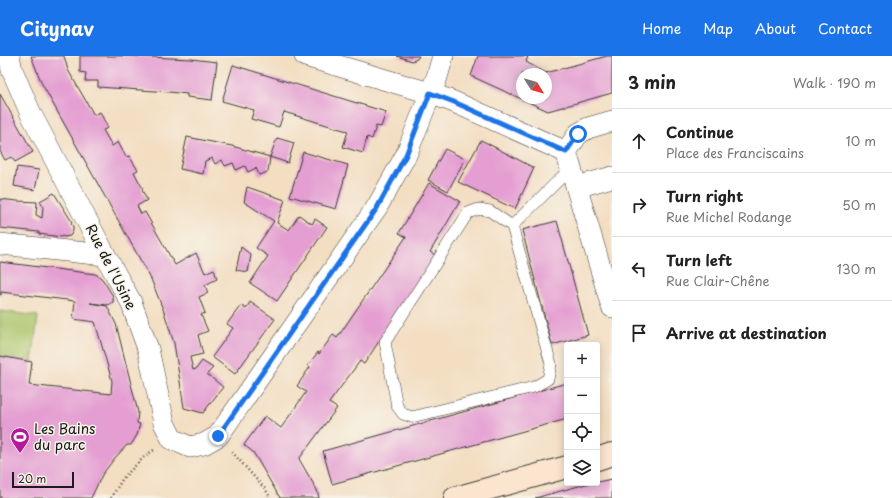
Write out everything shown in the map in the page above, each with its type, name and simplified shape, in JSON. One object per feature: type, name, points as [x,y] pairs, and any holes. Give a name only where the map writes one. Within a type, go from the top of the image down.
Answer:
[{"type":"street","name":"Rue de l'Usine","points":[[8,56],[12,70],[31,114],[131,302],[148,349],[164,423],[172,439]]},
{"type":"street","points":[[305,56],[430,93],[454,102],[571,169],[612,177]]},
{"type":"street","points":[[172,439],[190,447],[204,444],[218,436],[377,208],[406,155],[443,56]]},
{"type":"street","points":[[612,121],[588,128],[578,134],[571,169],[612,307]]},
{"type":"street","points":[[0,244],[105,255]]},
{"type":"street","points":[[600,457],[612,454]]},
{"type":"street","points":[[455,498],[564,468]]},
{"type":"lane","points":[[512,226],[571,169]]},
{"type":"lane","points":[[478,209],[490,211],[512,226],[551,364],[548,379],[534,387],[412,417],[403,414],[397,406],[386,342],[468,213],[478,209]]},
{"type":"path","points":[[218,436],[265,489],[271,498]]},
{"type":"path","points":[[111,498],[123,478],[145,456],[172,439]]},
{"type":"green space","points":[[0,311],[38,316],[32,362],[0,356]]},
{"type":"building","points":[[31,56],[64,56],[68,70],[94,115],[100,112],[108,128],[103,130],[112,146],[118,142],[126,157],[129,156],[138,170],[134,172],[147,200],[137,206],[141,214],[145,212],[175,265],[196,253],[205,273],[214,269],[217,279],[205,285],[208,293],[199,297],[205,313],[201,315],[208,331],[198,335],[203,354],[190,357],[193,370],[196,369],[202,361],[213,368],[207,374],[223,387],[203,413],[184,408],[174,343],[151,279],[42,84]]},
{"type":"building","points":[[80,56],[129,56],[191,59],[217,62],[212,100],[187,97],[187,94],[98,87],[98,81],[85,81],[86,73],[80,72]]},
{"type":"building","points":[[397,56],[419,56],[417,59],[412,61]]},
{"type":"building","points":[[478,56],[528,56],[526,62],[537,68],[516,68],[516,96],[471,76]]},
{"type":"building","points":[[607,56],[612,56],[612,93],[548,111],[533,104],[552,104],[552,71]]},
{"type":"building","points":[[233,65],[386,112],[381,127],[376,126],[372,139],[367,137],[363,153],[343,147],[348,131],[284,112],[279,127],[251,119],[254,110],[222,101]]},
{"type":"building","points":[[0,94],[33,152],[15,162],[11,157],[5,160],[0,151]]},
{"type":"building","points":[[187,137],[232,146],[270,157],[268,172],[259,175],[256,168],[248,172],[245,166],[236,170],[233,163],[225,166],[222,160],[215,164],[212,158],[205,161],[203,174],[180,169]]},
{"type":"building","points":[[277,138],[294,143],[288,163],[270,157]]},
{"type":"building","points":[[481,140],[534,168],[515,209],[458,182]]},
{"type":"building","points":[[445,149],[465,159],[448,191],[428,180]]},
{"type":"building","points":[[303,152],[348,165],[336,209],[290,196]]},
{"type":"building","points":[[17,167],[39,170],[35,190],[14,186]]},
{"type":"building","points":[[429,183],[460,201],[430,252],[436,255],[364,364],[360,361],[329,403],[337,408],[299,459],[317,490],[319,498],[280,498],[253,452],[244,445],[265,416],[281,428],[306,392],[297,386],[310,367],[308,365],[318,352],[319,354],[333,335],[337,338],[406,237],[399,233]]},
{"type":"building","points":[[247,187],[285,200],[277,223],[289,230],[299,215],[312,224],[315,219],[327,227],[277,301],[250,283],[268,256],[256,248],[274,221],[244,202]]},
{"type":"building","points":[[54,193],[72,222],[71,224],[73,226],[73,231],[70,236],[61,237],[39,234],[39,232],[0,228],[0,199],[37,202],[36,215],[42,218],[43,207],[40,201]]},
{"type":"building","points":[[557,221],[588,335],[552,345],[522,230]]},
{"type":"building","points":[[241,247],[251,255],[248,272],[236,270]]},
{"type":"building","points":[[0,262],[95,274],[103,280],[113,296],[113,302],[107,305],[90,303],[107,306],[116,324],[138,412],[137,423],[140,424],[137,435],[131,445],[127,445],[114,459],[102,475],[91,498],[0,498],[0,356],[32,362],[29,385],[111,394],[112,381],[95,322],[73,319],[75,301],[1,292],[0,295]]},
{"type":"building","points":[[250,302],[275,319],[235,374],[212,357],[233,328],[227,324],[241,305],[246,309]]},
{"type":"building","points":[[564,384],[564,420],[332,484],[323,451]]},
{"type":"building","points":[[612,479],[612,498],[535,498],[579,486],[600,486],[600,481]]},
{"type":"place","name":"Les Bains du parc","points":[[20,454]]},
{"type":"route","points":[[218,436],[377,208],[406,155],[430,93],[454,102],[566,152],[578,134]]}]
